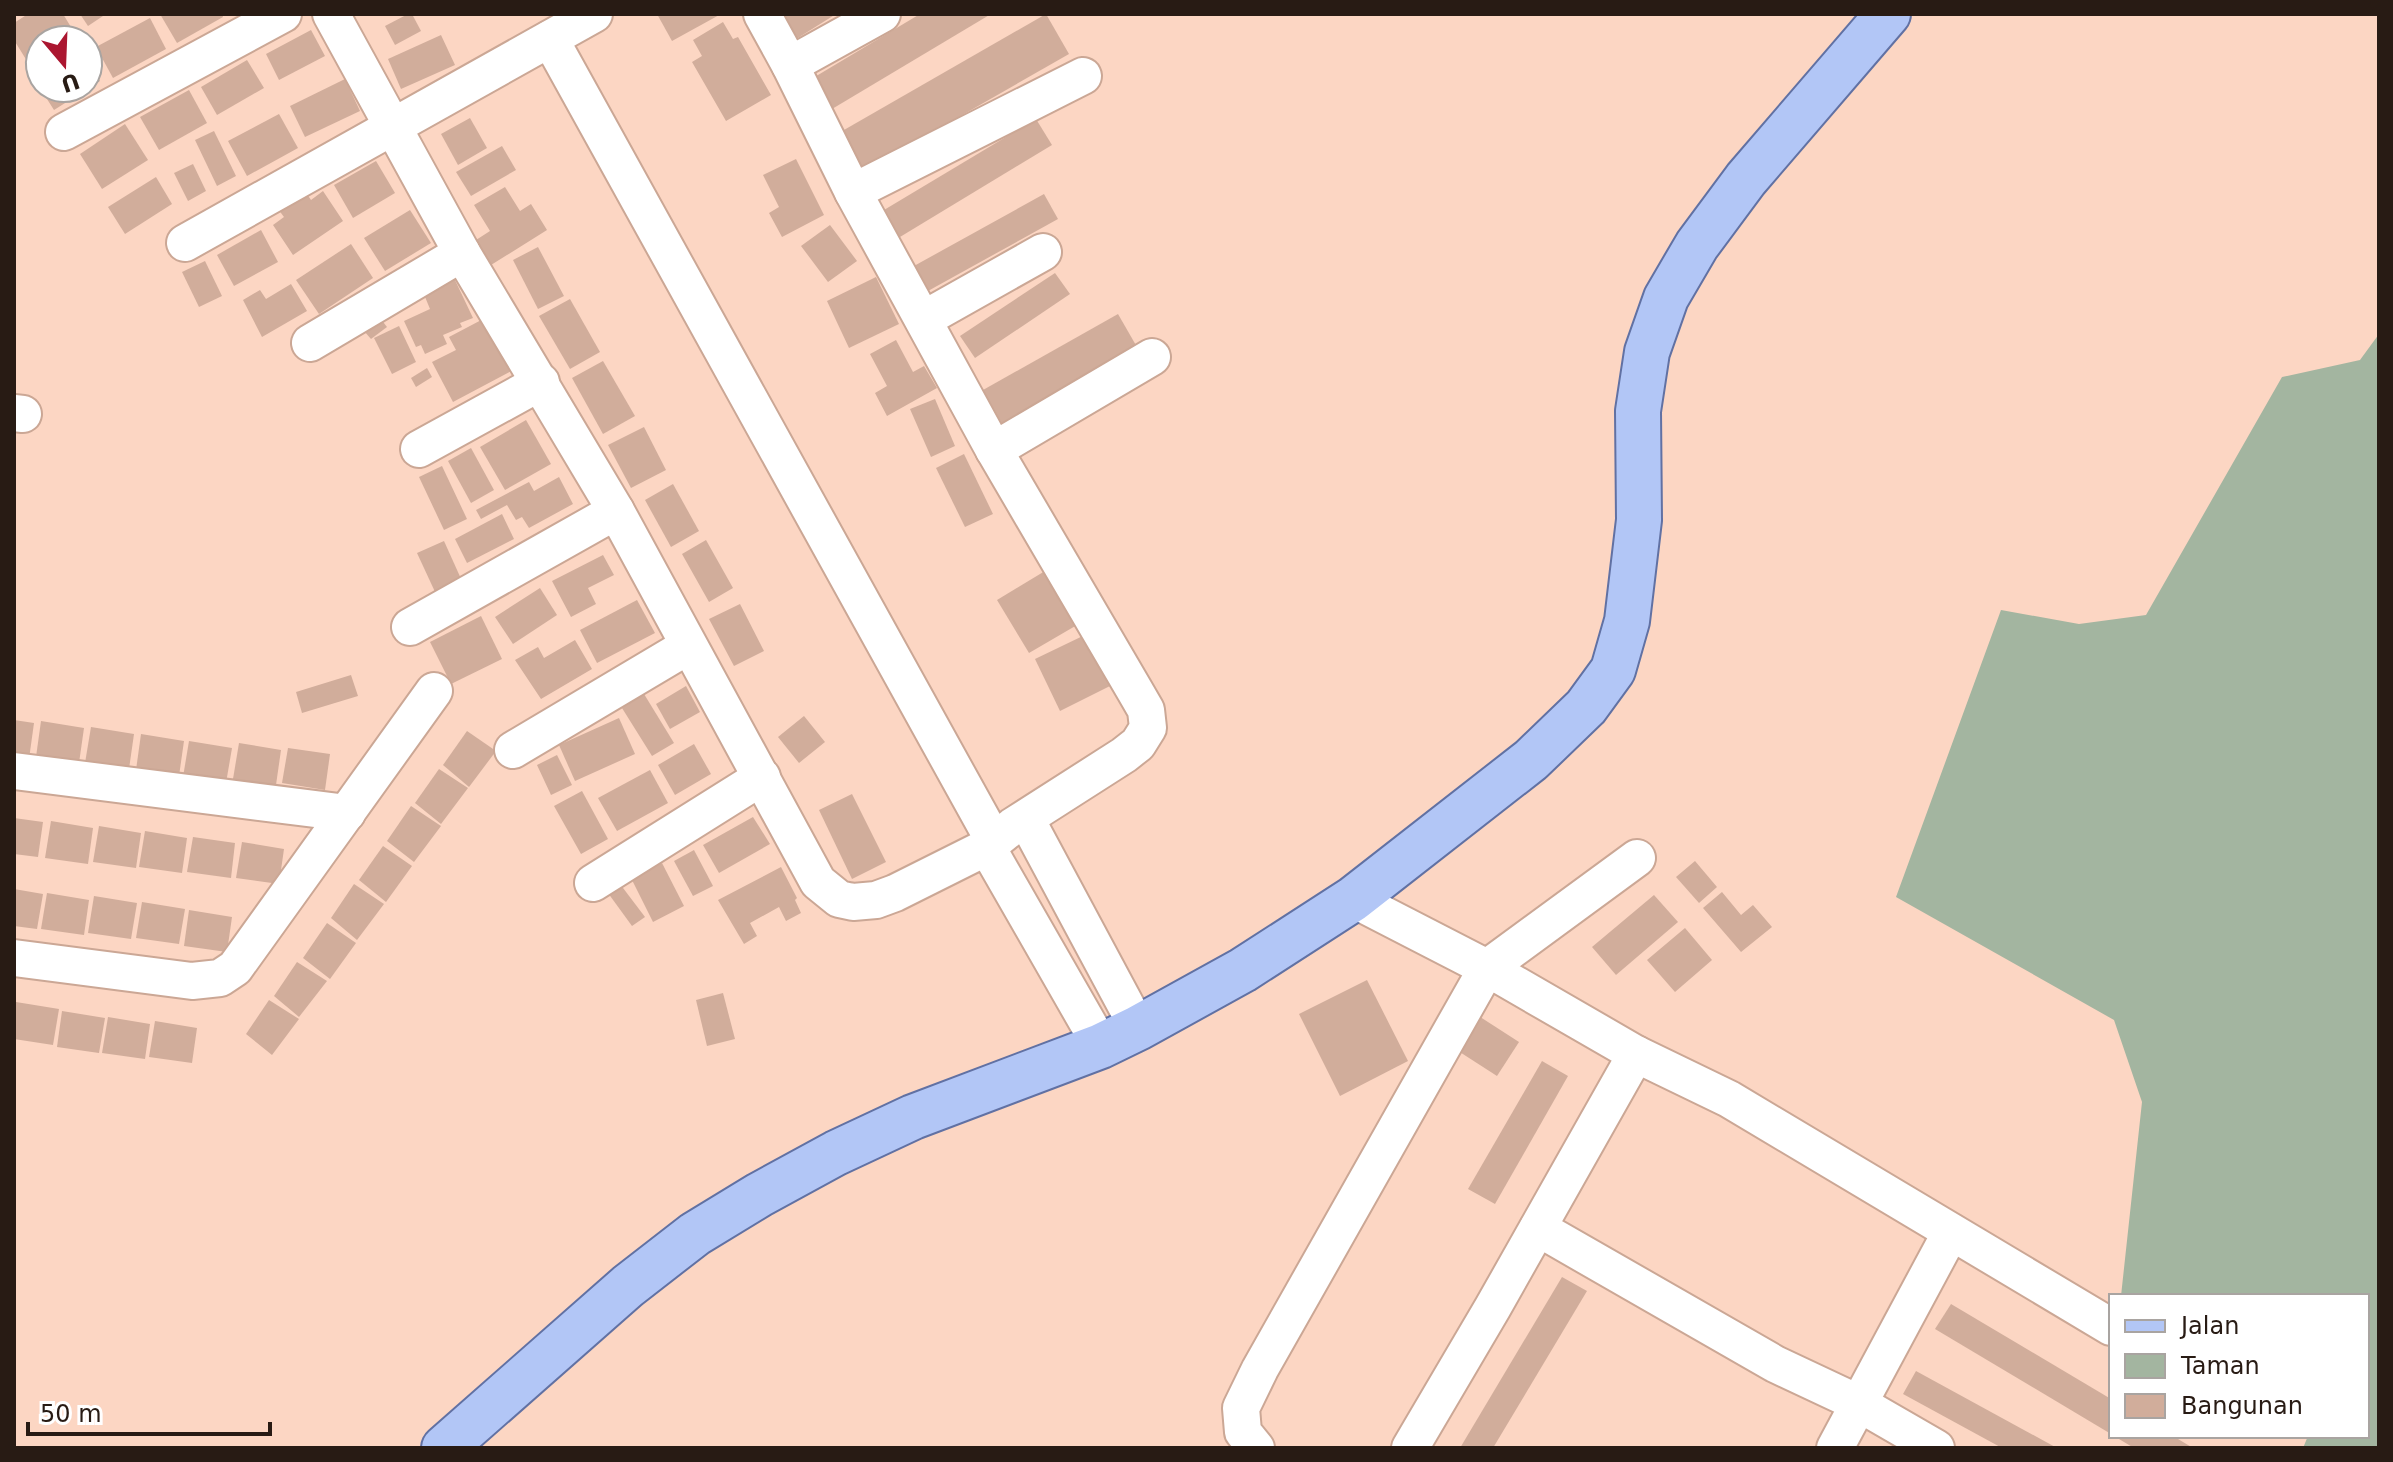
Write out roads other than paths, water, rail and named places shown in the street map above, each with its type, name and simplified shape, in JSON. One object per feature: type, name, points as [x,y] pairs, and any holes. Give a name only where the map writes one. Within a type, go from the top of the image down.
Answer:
[{"type":"main road","points":[[444,1448],[628,1286],[695,1234],[836,1153],[913,1117],[1119,1037],[1243,970],[1353,899],[1531,760],[1586,707],[1613,670],[1627,621],[1639,520],[1638,411],[1647,352],[1666,298],[1697,245],[1746,179],[1888,14]]},
{"type":"street","points":[[64,132],[283,14]]},
{"type":"street","points":[[331,14],[462,253],[616,511],[818,882],[839,899],[853,902],[876,900],[991,844],[1124,755],[1138,744],[1148,728],[1146,710],[994,450],[853,192],[762,14]]},
{"type":"street","points":[[185,243],[594,14]]},
{"type":"street","points":[[790,65],[882,14]]},
{"type":"street","points":[[550,39],[991,844],[1119,1037]]},
{"type":"street","points":[[853,192],[1083,76]]},
{"type":"street","points":[[924,319],[1043,252]]},
{"type":"street","points":[[310,343],[462,253]]},
{"type":"street","points":[[994,450],[1152,357]]},
{"type":"street","points":[[419,449],[541,382]]},
{"type":"street","points":[[410,627],[616,511]]},
{"type":"street","points":[[513,750],[688,646]]},
{"type":"street","points":[[14,958],[192,981],[220,978],[235,968],[434,691]]},
{"type":"street","points":[[14,771],[347,813]]},
{"type":"street","points":[[593,883],[762,777]]},
{"type":"street","points":[[1026,819],[1119,1037]]},
{"type":"street","points":[[1256,1448],[1243,1432],[1241,1408],[1487,968],[1637,858]]},
{"type":"street","points":[[1353,899],[1487,968],[1636,1054],[1729,1099],[2109,1326]]},
{"type":"street","points":[[1410,1448],[1636,1054]]},
{"type":"street","points":[[1538,1228],[1775,1364],[1858,1403],[1936,1448]]},
{"type":"street","points":[[1835,1448],[1951,1232]]}]
